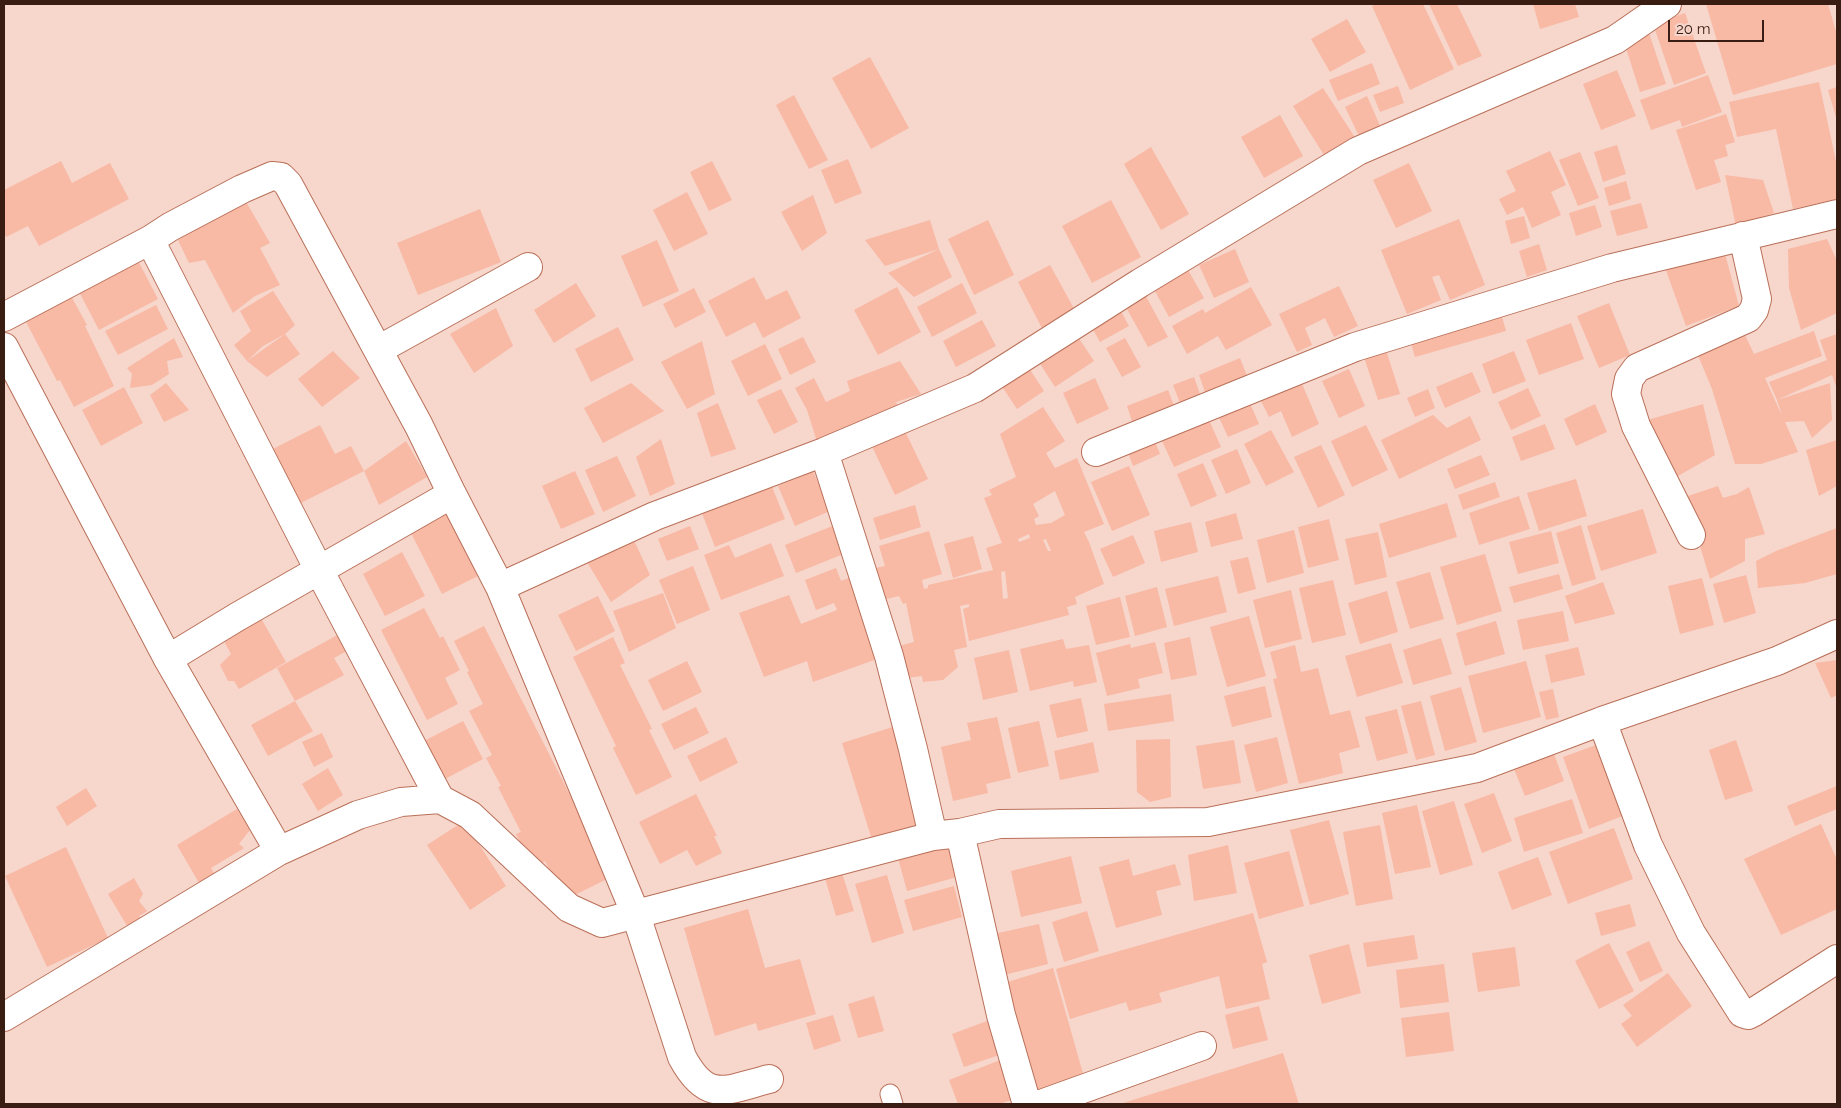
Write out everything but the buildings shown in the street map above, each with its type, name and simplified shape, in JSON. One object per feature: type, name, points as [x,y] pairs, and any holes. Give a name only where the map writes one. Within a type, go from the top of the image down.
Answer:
[{"type":"street","points":[[500,587],[655,516],[824,452],[975,388],[1140,283],[1358,151],[1615,40],[1668,4]]},
{"type":"street","points":[[4,317],[242,189],[272,176],[281,177],[288,184],[378,350],[435,457],[500,587],[636,915],[682,1057],[691,1074],[709,1089],[723,1091],[769,1079]]},
{"type":"street","points":[[1096,452],[1354,347],[1612,268],[1837,214]]},
{"type":"street","points":[[1691,535],[1636,426],[1626,394],[1629,379],[1637,368],[1748,318],[1754,310],[1757,299],[1743,236]]},
{"type":"street","points":[[150,240],[318,570],[440,799]]},
{"type":"street","points":[[378,350],[528,267]]},
{"type":"street","points":[[4,347],[168,659],[279,851]]},
{"type":"street","points":[[824,452],[889,656],[933,836]]},
{"type":"street","points":[[168,659],[318,570],[452,494]]},
{"type":"street","points":[[4,1017],[279,851],[358,815],[401,802],[440,799],[470,814],[569,908],[602,923],[933,836],[960,833],[999,824],[1208,822],[1477,768],[1602,721],[1778,661],[1837,634]]},
{"type":"street","points":[[1602,721],[1641,831],[1652,854],[1691,933],[1742,1013],[1748,1015],[1754,1012],[1837,959]]},
{"type":"street","points":[[960,833],[1001,1015],[1026,1101],[1029,1104]]},
{"type":"street","points":[[1041,1104],[1202,1046]]}]
